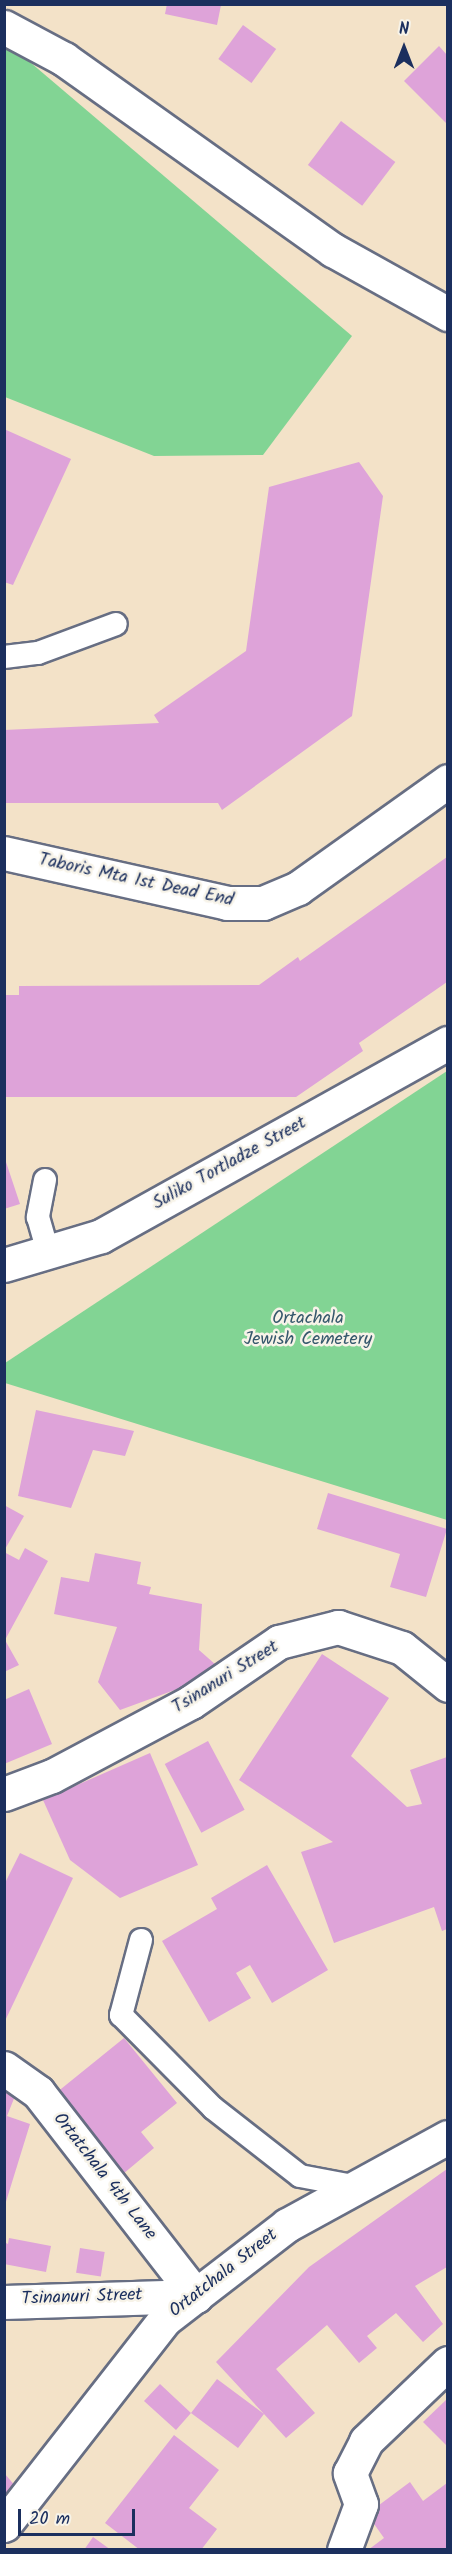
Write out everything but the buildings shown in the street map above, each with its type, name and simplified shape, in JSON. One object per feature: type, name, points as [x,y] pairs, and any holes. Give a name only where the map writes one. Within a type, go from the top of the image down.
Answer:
[{"type":"street","points":[[4,27],[64,58],[333,250],[447,314]]},
{"type":"street","name":"Taboris Mta 1st Dead End","points":[[4,854],[227,903],[263,903],[298,888],[447,781]]},
{"type":"street","name":"Suliko Tortladze Street","points":[[6,1267],[100,1236],[447,1043]]},
{"type":"street","name":"Tsinanuri Street","points":[[4,1794],[52,1776],[191,1702],[279,1642],[289,1639],[338,1627],[402,1648],[447,1685]]},
{"type":"street","name":"Ortatchala 4th Lane","points":[[4,2068],[38,2092],[196,2296]]},
{"type":"street","name":"Ortatchala Street","points":[[4,2525],[165,2319],[287,2225],[353,2186],[447,2137]]},
{"type":"street","name":"Tsinanuri Street","points":[[4,2302],[196,2296]]},
{"type":"street","points":[[344,2550],[361,2504],[351,2473],[366,2441],[447,2363]]},
{"type":"lane","points":[[4,657],[38,653],[116,624]]},
{"type":"lane","points":[[45,1180],[38,1217],[48,1252]]},
{"type":"lane","points":[[141,1940],[121,2015],[213,2108],[300,2176],[353,2186]]},
{"type":"green space","points":[[4,40],[352,336],[263,455],[154,456],[5,397]]},
{"type":"green space","name":"Ortachala Jewish Cemetery","points":[[447,1071],[447,1520],[5,1383],[5,1363]]}]
